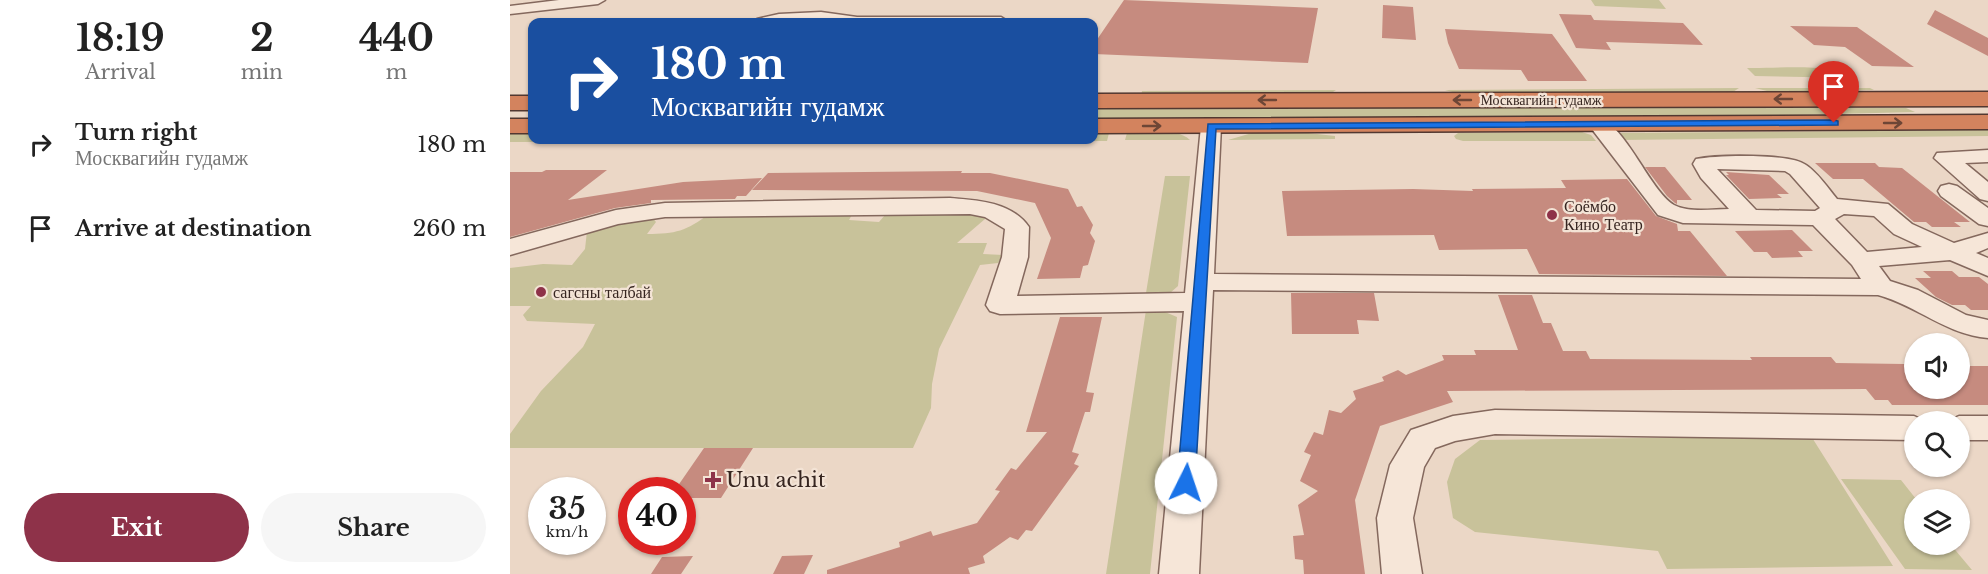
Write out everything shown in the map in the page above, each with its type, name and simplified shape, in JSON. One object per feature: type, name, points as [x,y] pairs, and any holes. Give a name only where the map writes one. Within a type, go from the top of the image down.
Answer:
[{"type":"highway","points":[[1918,99],[1952,123]]},
{"type":"highway","name":"Москвагийн гудамж","points":[[1098,101],[1988,99]]},
{"type":"highway","points":[[510,103],[528,103]]},
{"type":"highway","name":"Москвагийн гудамж","points":[[1098,126],[1988,122]]},
{"type":"highway","points":[[510,126],[528,126]]},
{"type":"street","points":[[510,10],[598,0]]},
{"type":"street","points":[[929,18],[940,7]]},
{"type":"street","points":[[797,18],[828,18]]},
{"type":"street","points":[[1598,124],[1666,210],[1683,216],[1749,217],[1880,209],[1903,229],[1988,268]]},
{"type":"street","points":[[1179,574],[1211,126]]},
{"type":"street","points":[[1988,156],[1945,159],[1988,194]]},
{"type":"street","points":[[1749,217],[1704,165],[1715,162],[1788,165],[1798,169],[1829,204],[1830,213],[1880,287]]},
{"type":"street","points":[[1949,191],[1988,219]]},
{"type":"street","points":[[510,247],[616,217],[665,210],[979,207],[1003,214],[1017,227],[1019,242],[1012,273],[1000,305],[1199,292],[1880,287],[1907,295],[1926,308],[1954,321],[1988,329]]},
{"type":"street","points":[[1861,260],[1953,252],[1988,240]]},
{"type":"street","points":[[1402,574],[1395,518],[1407,465],[1423,439],[1453,429],[1495,422],[1904,428]]},
{"type":"street","points":[[1970,428],[1988,428]]},
{"type":"shaded area","points":[[1591,0],[1659,0],[1666,9],[1595,6]]},
{"type":"shaded area","points":[[1747,68],[1818,68],[1845,73],[1855,78],[1755,76]]},
{"type":"shaded area","points":[[1739,88],[1733,92],[1456,93],[1445,90]]},
{"type":"shaded area","points":[[1755,88],[1870,88],[1874,90],[1771,92]]},
{"type":"shaded area","points":[[1336,90],[1330,94],[1141,96],[1142,91]]},
{"type":"shaded area","points":[[1731,105],[1906,108],[1915,112],[1716,117],[1098,119],[1098,108]]},
{"type":"shaded area","points":[[1988,130],[1988,136],[1619,140],[1616,133]]},
{"type":"shaded area","points":[[1169,132],[1177,133],[1190,140],[1125,140],[1127,133]]},
{"type":"shaded area","points":[[1582,132],[1591,135],[1596,141],[1463,141],[1454,136],[1458,133]]},
{"type":"shaded area","points":[[1098,133],[1109,133],[1107,141],[1098,141]]},
{"type":"shaded area","points":[[1252,133],[1308,133],[1335,136],[1335,139],[1228,140]]},
{"type":"shaded area","points":[[510,134],[528,134],[528,142],[510,142]]},
{"type":"shaded area","points":[[1165,176],[1190,176],[1178,286],[1170,293],[1146,293]]},
{"type":"shaded area","points":[[857,206],[849,220],[879,222],[891,208],[992,213],[957,243],[987,243],[983,254],[1003,255],[998,263],[980,265],[939,349],[932,384],[931,408],[913,448],[510,448],[510,434],[541,391],[583,347],[595,324],[527,321],[523,315],[531,306],[510,306],[510,268],[543,264],[572,265],[585,249],[587,231],[650,215],[656,222],[647,234],[680,230],[709,214]]},
{"type":"shaded area","points":[[1146,310],[1165,312],[1177,317],[1150,574],[1106,574]]},
{"type":"shaded area","points":[[1811,436],[1893,566],[1667,569],[1658,551],[1475,532],[1453,518],[1447,482],[1455,459],[1480,440]]},
{"type":"shaded area","points":[[1841,479],[1901,480],[1908,489],[1904,489],[1904,555],[1959,555],[1972,570],[1905,569]]},
{"type":"building","points":[[1124,0],[1318,8],[1308,63],[1098,54],[1098,38]]},
{"type":"building","points":[[1383,5],[1413,7],[1416,40],[1382,38]]},
{"type":"building","points":[[1935,10],[1988,38],[1988,56],[1927,24]]},
{"type":"building","points":[[1559,14],[1591,15],[1594,20],[1683,23],[1703,45],[1606,42],[1611,50],[1576,48]]},
{"type":"building","points":[[1790,26],[1857,27],[1914,67],[1872,66],[1845,47],[1814,45]]},
{"type":"building","points":[[1445,29],[1552,34],[1587,81],[1528,81],[1521,70],[1459,69]]},
{"type":"building","points":[[1815,163],[1875,163],[1879,167],[1902,168],[1970,222],[1954,222],[1961,227],[1932,227],[1926,222],[1914,222],[1863,179],[1833,179]]},
{"type":"building","points":[[1645,167],[1665,167],[1692,200],[1677,200],[1677,204],[1675,203]]},
{"type":"building","points":[[607,170],[568,200],[683,182],[762,178],[746,196],[737,196],[735,199],[651,200],[651,203],[615,208],[510,237],[510,172]]},
{"type":"building","points":[[962,171],[961,173],[990,173],[1068,189],[1077,207],[1082,206],[1093,225],[1090,233],[1095,241],[1088,265],[1083,266],[1080,278],[1037,279],[1051,238],[1035,203],[977,191],[752,190],[768,173]]},
{"type":"building","points":[[1726,172],[1769,175],[1789,194],[1777,194],[1782,198],[1749,199],[1726,175],[1729,175]]},
{"type":"building","points":[[1627,179],[1656,216],[1677,224],[1678,231],[1690,231],[1727,276],[1539,274],[1527,249],[1439,250],[1434,235],[1287,236],[1282,191],[1413,189],[1473,191],[1472,189],[1566,188],[1561,180]]},
{"type":"building","points":[[1792,230],[1813,251],[1798,251],[1803,257],[1772,258],[1767,252],[1754,252],[1735,231]]},
{"type":"building","points":[[1923,271],[1952,271],[1959,277],[1979,277],[1988,284],[1988,310],[1971,310],[1965,305],[1952,305],[1936,297],[1915,278],[1931,278]]},
{"type":"building","points":[[1291,293],[1374,293],[1379,321],[1357,320],[1359,334],[1292,334]]},
{"type":"building","points":[[1498,295],[1532,295],[1543,323],[1551,323],[1563,351],[1586,351],[1590,359],[1752,360],[1750,357],[1831,357],[1836,363],[1904,364],[1904,399],[1970,399],[1970,366],[1988,366],[1988,405],[1892,405],[1888,400],[1875,400],[1866,389],[1447,391],[1453,402],[1380,426],[1355,500],[1365,574],[1304,574],[1303,560],[1295,559],[1293,536],[1304,535],[1298,505],[1318,491],[1300,481],[1311,455],[1304,452],[1314,432],[1323,435],[1329,410],[1341,413],[1356,399],[1353,391],[1384,381],[1382,377],[1398,370],[1406,375],[1444,360],[1442,355],[1476,355],[1474,350],[1518,350]]},
{"type":"building","points":[[1060,317],[1102,317],[1086,392],[1094,393],[1090,412],[1085,412],[1072,452],[1079,454],[1074,464],[1079,466],[1032,531],[1026,530],[1018,540],[1010,537],[983,556],[985,563],[968,568],[970,574],[827,574],[827,570],[900,547],[899,542],[931,531],[933,536],[977,523],[1000,491],[995,490],[1011,468],[1016,470],[1047,432],[1026,432]]},
{"type":"building","points":[[704,448],[753,448],[721,498],[696,498],[696,477],[684,477]]},
{"type":"building","points":[[813,555],[804,574],[773,574],[782,556]]},
{"type":"building","points":[[693,556],[681,574],[651,574],[662,557]]},
{"type":"place","name":"Соёмбо Кино Театр","points":[[1552,215]]},
{"type":"place","name":"сагсны талбай","points":[[541,292]]},
{"type":"place","name":"Unu achit","points":[[713,480]]},
{"type":"route","points":[[1186,483],[1211,126],[1834,123]]}]
